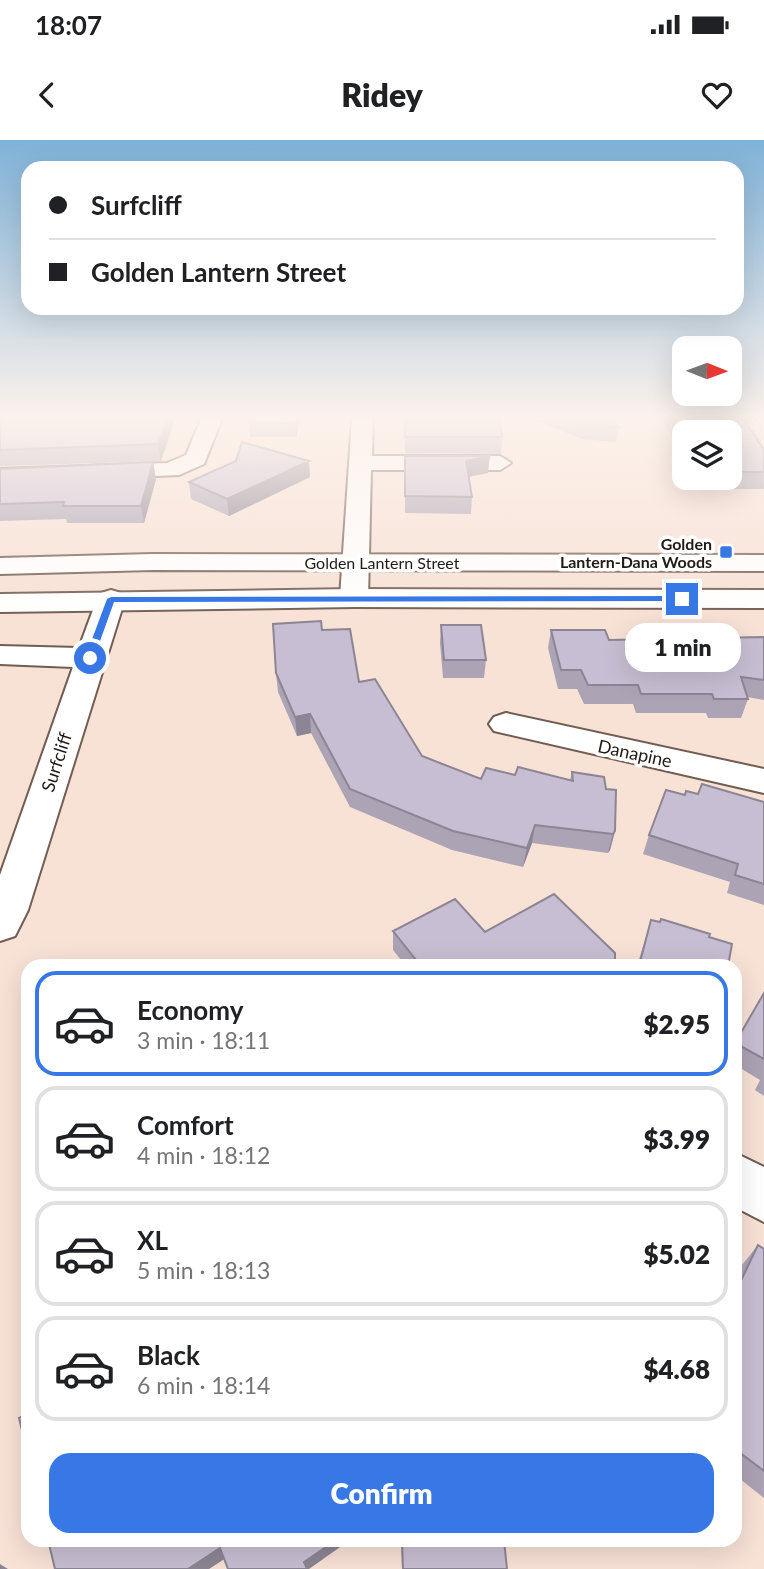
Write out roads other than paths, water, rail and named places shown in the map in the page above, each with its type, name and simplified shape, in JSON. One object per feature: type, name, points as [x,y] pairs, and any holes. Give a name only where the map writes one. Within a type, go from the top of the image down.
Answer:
[{"type":"street","points":[[354,598],[359,486]]},
{"type":"street","name":"Golden Lantern Street","points":[[0,566],[355,562],[764,563]]},
{"type":"street","name":"Golden Lantern Street","points":[[0,603],[111,599],[764,599]]},
{"type":"street","name":"Surfcliff","points":[[0,925],[8,910],[111,599]]},
{"type":"street","points":[[6,655],[90,658]]},
{"type":"street","name":"Danapine","points":[[506,724],[764,781]]},
{"type":"street","points":[[742,1182],[764,1196]]},
{"type":"place","name":"Golden Lantern-Dana Woods","points":[[726,552]]}]
